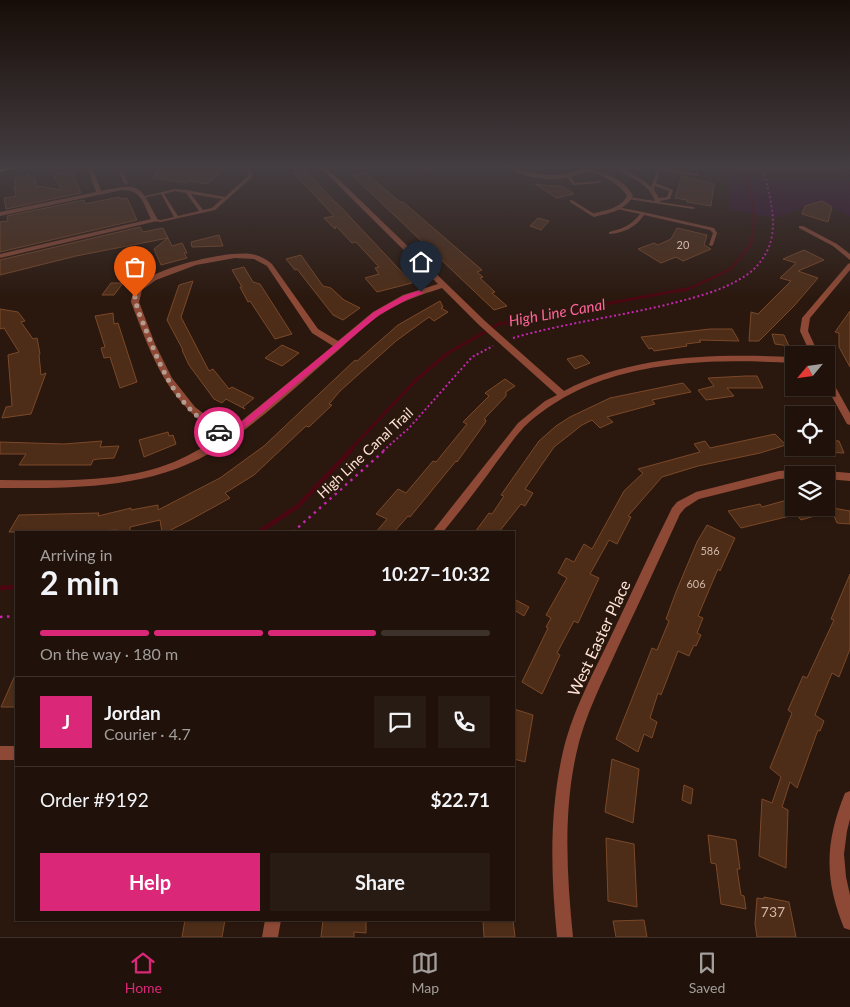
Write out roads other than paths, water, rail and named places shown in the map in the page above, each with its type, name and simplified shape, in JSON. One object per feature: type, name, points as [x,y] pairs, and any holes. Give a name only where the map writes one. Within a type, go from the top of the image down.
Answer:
[{"type":"street","points":[[0,256],[155,220],[151,212]]},
{"type":"street","points":[[368,212],[482,323],[563,394]]},
{"type":"street","points":[[594,215],[606,212]]},
{"type":"street","points":[[801,227],[836,245],[850,258]]},
{"type":"street","points":[[228,438],[198,416],[181,399],[163,372],[135,302],[135,297],[142,285],[165,273],[227,257],[246,256],[259,258],[270,265],[315,331],[338,345]]},
{"type":"street","points":[[811,346],[804,331],[806,318],[850,265]]},
{"type":"street","points":[[0,484],[95,484],[138,477],[185,462],[228,438],[338,345],[388,306],[406,297],[442,285]]},
{"type":"street","points":[[437,531],[513,434],[563,394],[606,376],[666,363],[724,357],[785,360]]},
{"type":"street","points":[[835,394],[850,422]]},
{"type":"street","name":"West Easter Place","points":[[565,937],[560,879],[560,828],[564,782],[586,700],[676,511],[688,499],[696,496],[785,474]]},
{"type":"street","points":[[835,476],[850,477]]},
{"type":"street","points":[[0,753],[15,753]]},
{"type":"street","points":[[850,798],[839,832],[837,846],[838,878],[850,922]]},
{"type":"street","points":[[270,937],[273,921]]},
{"type":"lane","points":[[173,212],[177,218]]},
{"type":"lane","points":[[155,220],[160,221],[202,212]]},
{"type":"lane","points":[[589,212],[594,215]]},
{"type":"lane","points":[[637,212],[712,229],[715,233],[711,244]]},
{"type":"lane","points":[[611,233],[630,227],[638,221],[643,213]]},
{"type":"waterway","name":"High Line Canal","points":[[684,291],[731,269],[751,244],[753,212]]},
{"type":"waterway","name":"High Line Canal","points":[[349,451],[415,381],[448,353],[499,324],[686,289]]},
{"type":"waterway","name":"High Line Canal","points":[[260,531],[298,506],[351,450]]},
{"type":"waterway","name":"High Line Canal","points":[[0,588],[15,587]]}]
